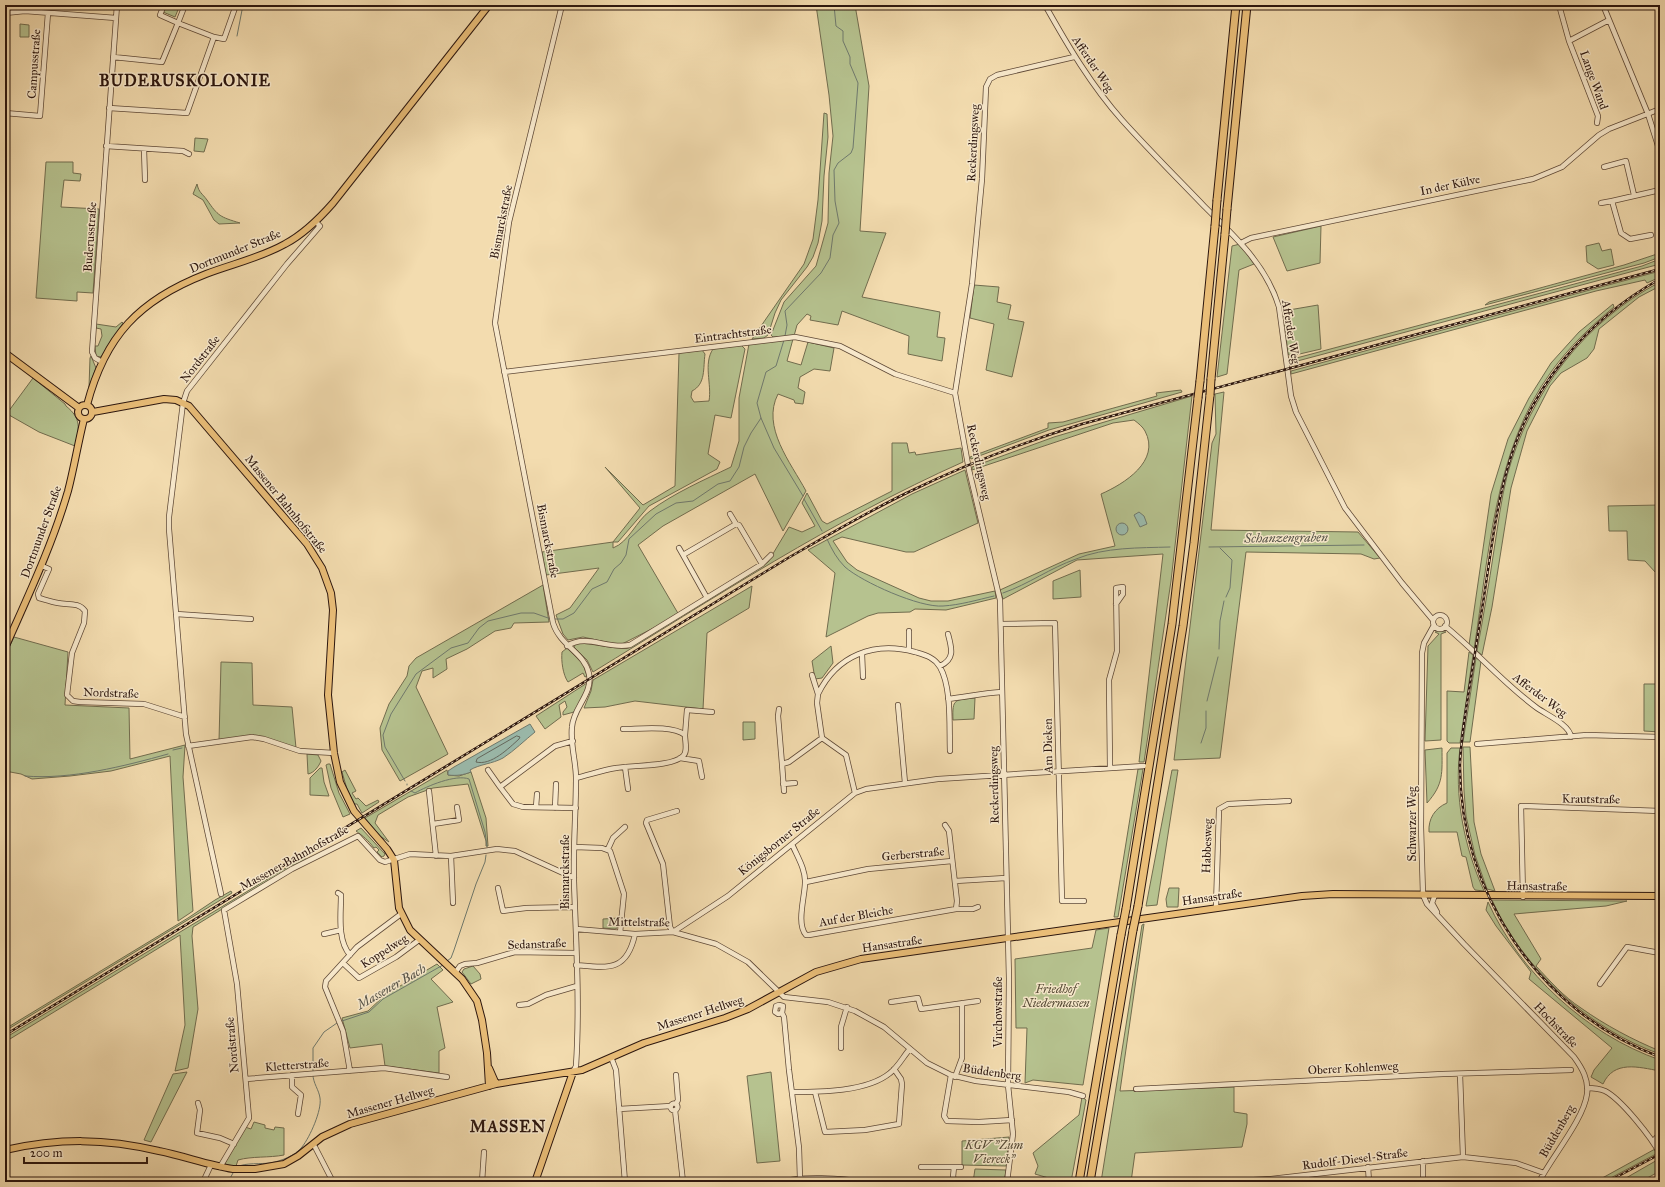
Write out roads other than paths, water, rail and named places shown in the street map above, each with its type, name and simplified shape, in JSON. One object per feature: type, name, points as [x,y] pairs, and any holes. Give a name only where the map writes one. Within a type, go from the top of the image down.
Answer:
[{"type":"highway","points":[[1079,1182],[1148,778],[1181,553],[1200,381],[1236,5]]},
{"type":"highway","points":[[1090,1182],[1159,778],[1194,543],[1210,396],[1247,5]]},
{"type":"main road","name":"Dortmunder Straße","points":[[87,405],[102,362],[109,347],[125,325],[147,304],[180,285],[286,244],[316,222],[333,203],[488,5]]},
{"type":"main road","points":[[5,353],[79,408]]},
{"type":"main road","name":"Massener Bahnhofstraße","points":[[93,412],[164,399],[183,403],[194,411],[298,532],[313,552],[324,572],[331,593],[333,610],[328,695],[334,753],[340,782],[350,805],[361,821],[387,849],[394,860],[397,901],[401,914],[410,930],[469,987],[477,1001],[482,1020],[489,1068],[489,1086]]},
{"type":"main road","points":[[87,405],[91,407],[93,412],[89,418],[84,420],[78,414],[79,408],[87,405]]},
{"type":"main road","name":"Dortmunder Straße","points":[[5,648],[42,566],[68,491],[84,420]]},
{"type":"main road","name":"Hansastraße","points":[[778,993],[810,975],[842,963],[1216,907],[1308,895],[1660,896]]},
{"type":"main road","name":"Massener Hellweg","points":[[5,1150],[52,1141],[92,1141],[146,1148],[211,1165],[242,1170],[277,1166],[290,1161],[322,1137],[343,1126],[496,1084],[526,1078],[572,1072],[644,1043],[731,1016],[778,993]]},
{"type":"main road","name":"Massener Bahnhofstraße","points":[[489,1068],[496,1084]]},
{"type":"main road","points":[[535,1182],[572,1072]]},
{"type":"street","name":"Buderusstraße","points":[[102,362],[95,358],[92,352],[117,5]]},
{"type":"street","points":[[164,5],[160,15],[214,37],[224,39],[236,5]]},
{"type":"street","points":[[113,57],[162,62],[186,5]]},
{"type":"street","name":"Bismarckstraße","points":[[562,5],[509,222],[495,323],[553,623],[559,637],[584,663],[590,678],[588,690],[572,723],[576,778],[574,878],[577,986],[577,1051],[576,1066],[572,1072]]},
{"type":"street","name":"Afferder Weg","points":[[1045,5],[1074,57],[1121,119],[1241,243],[1260,266],[1277,299],[1281,314],[1294,407],[1333,487],[1345,508],[1398,579],[1424,608],[1433,622]]},
{"type":"street","points":[[1559,5],[1569,41]]},
{"type":"street","points":[[1603,5],[1648,114],[1660,152]]},
{"type":"street","points":[[1659,5],[1660,17]]},
{"type":"street","points":[[5,13],[25,11],[116,18]]},
{"type":"street","name":"Campusstraße","points":[[5,113],[40,116],[48,13]]},
{"type":"street","name":"Lange Wand","points":[[1597,123],[1598,116],[1569,41],[1608,20]]},
{"type":"street","points":[[109,108],[187,113],[214,37]]},
{"type":"street","name":"Reckerdingsweg","points":[[1008,938],[1000,598],[968,466],[955,393],[972,284],[982,179],[986,87],[990,80],[997,75],[1074,57]]},
{"type":"street","name":"In der Külve","points":[[1241,243],[1251,238],[1533,179],[1562,167],[1599,135],[1609,129],[1660,109]]},
{"type":"street","points":[[106,146],[183,151],[189,154]]},
{"type":"street","points":[[144,149],[144,180]]},
{"type":"street","points":[[1604,167],[1626,161],[1634,195]]},
{"type":"street","points":[[1601,203],[1660,190]]},
{"type":"street","points":[[1612,201],[1621,232],[1630,239],[1651,235]]},
{"type":"street","name":"Nordstraße","points":[[221,894],[188,746],[176,614],[169,517],[183,403],[187,392],[287,264],[320,226],[316,222]]},
{"type":"street","name":"Eintrachtstraße","points":[[504,372],[795,337],[840,346],[895,374],[955,393]]},
{"type":"street","points":[[730,514],[736,524],[739,525],[762,564]]},
{"type":"street","points":[[683,556],[736,524]]},
{"type":"street","points":[[679,548],[707,598]]},
{"type":"street","points":[[567,646],[583,640],[617,647],[630,645],[762,564],[771,555]]},
{"type":"street","name":"Nordstraße","points":[[42,566],[49,569],[38,594],[40,598],[58,604],[81,606],[85,611],[84,623],[72,653],[68,696],[73,701],[80,702],[144,704],[185,717]]},
{"type":"street","points":[[1110,768],[1109,680],[1117,651],[1116,604]]},
{"type":"street","name":"Afferder Weg","points":[[1424,608],[1437,615]]},
{"type":"street","points":[[176,614],[251,619]]},
{"type":"street","points":[[1426,639],[1445,626],[1447,622],[1446,617],[1437,615],[1433,622],[1440,629]]},
{"type":"street","name":"Schwarzer Weg","points":[[1423,895],[1421,827],[1422,653],[1433,622]]},
{"type":"street","name":"Am Dieken","points":[[1001,624],[1055,623],[1062,901],[1084,901]]},
{"type":"street","name":"Afferder Weg","points":[[1445,626],[1517,692],[1546,715],[1567,727],[1571,737]]},
{"type":"street","points":[[909,631],[909,650]]},
{"type":"street","points":[[940,666],[950,660],[952,654],[948,634]]},
{"type":"street","points":[[818,694],[825,682],[838,666],[868,650],[879,648],[909,650],[929,656],[940,666],[946,682],[950,751]]},
{"type":"street","points":[[862,654],[863,677]]},
{"type":"street","points":[[812,675],[818,694],[817,703],[822,738],[846,755],[855,793]]},
{"type":"street","points":[[948,700],[980,693],[1002,692]]},
{"type":"street","points":[[898,705],[905,782]]},
{"type":"street","points":[[779,709],[778,716],[784,791]]},
{"type":"street","points":[[680,758],[686,752],[685,736],[687,710],[712,712]]},
{"type":"street","points":[[623,729],[672,730],[680,732],[685,736]]},
{"type":"street","points":[[1477,744],[1587,735],[1660,737]]},
{"type":"street","points":[[188,746],[252,737],[264,739],[300,751],[334,753]]},
{"type":"street","points":[[782,764],[789,762],[822,738]]},
{"type":"street","points":[[500,787],[555,746],[573,741]]},
{"type":"street","points":[[576,778],[615,768],[650,765],[680,758],[699,761],[702,777]]},
{"type":"street","name":"Königsborner Straße","points":[[673,932],[718,904],[855,793],[880,786],[905,782],[1004,774],[1144,766]]},
{"type":"street","points":[[625,767],[628,789]]},
{"type":"street","points":[[488,770],[513,804],[536,807],[576,808]]},
{"type":"street","points":[[783,784],[795,783]]},
{"type":"street","points":[[555,808],[556,784]]},
{"type":"street","points":[[429,791],[434,824],[436,856]]},
{"type":"street","points":[[536,807],[537,794]]},
{"type":"street","name":"Habbesweg","points":[[1216,907],[1219,809],[1228,804],[1289,801]]},
{"type":"street","name":"Krautstraße","points":[[1523,896],[1521,806],[1660,811]]},
{"type":"street","points":[[434,824],[459,820],[457,807]]},
{"type":"street","points":[[673,932],[670,927],[664,864],[646,823],[647,820],[677,811]]},
{"type":"street","points":[[945,825],[949,831],[952,861]]},
{"type":"street","points":[[620,933],[624,894],[608,849],[613,838],[625,827]]},
{"type":"street","name":"Massener Bahnhofstraße","points":[[224,914],[224,910],[282,875],[358,836],[361,836],[382,862],[394,860]]},
{"type":"street","name":"Auf der Bleiche","points":[[792,844],[806,882],[802,907],[803,931],[806,935],[956,909],[973,909],[978,907]]},
{"type":"street","points":[[575,847],[608,849]]},
{"type":"street","points":[[394,860],[410,854],[451,856],[504,848],[515,850],[574,878]]},
{"type":"street","points":[[451,856],[453,903]]},
{"type":"street","name":"Gerberstraße","points":[[806,882],[863,869],[952,861],[955,881]]},
{"type":"street","points":[[956,909],[957,901],[955,881],[1006,878]]},
{"type":"street","points":[[498,888],[503,911],[526,908],[575,907]]},
{"type":"street","points":[[338,893],[341,895],[341,930],[347,952],[350,955]]},
{"type":"street","name":"Hochstraße","points":[[1423,895],[1427,904],[1574,1057],[1582,1069],[1587,1088]]},
{"type":"street","name":"Hochstraße","points":[[1435,895],[1432,903],[1441,918]]},
{"type":"street","name":"Nordstraße","points":[[220,1167],[249,1118],[237,984],[224,914]]},
{"type":"street","points":[[350,1071],[341,1024],[324,984],[350,955],[371,936],[401,914]]},
{"type":"street","name":"Mittelstraße","points":[[576,929],[635,934],[673,932],[716,944],[740,957],[761,974],[778,993]]},
{"type":"street","points":[[324,934],[341,930]]},
{"type":"street","name":"Sedanstraße","points":[[576,965],[611,967],[620,963],[626,957],[635,934]]},
{"type":"street","name":"Virchowstraße","points":[[1007,1182],[1013,1143],[1008,1085],[1008,938]]},
{"type":"street","name":"Koppelweg","points":[[343,963],[359,978],[396,957],[419,940]]},
{"type":"street","points":[[1600,984],[1627,947],[1660,952]]},
{"type":"street","name":"Sedanstraße","points":[[455,973],[460,966],[465,964],[477,963],[515,952],[576,953]]},
{"type":"street","points":[[519,1005],[528,1004],[546,995],[577,986]]},
{"type":"street","name":"Büddenberg","points":[[778,993],[787,998],[814,999],[847,1007],[876,1022],[926,1063],[953,1076],[1008,1085],[1069,1092],[1083,1096]]},
{"type":"street","points":[[891,1002],[918,998],[921,1009],[978,1001]]},
{"type":"street","points":[[962,1003],[962,1058],[953,1076],[944,1116],[947,1121],[979,1122],[1012,1120]]},
{"type":"street","points":[[841,1048],[841,1027],[847,1007]]},
{"type":"street","points":[[782,1013],[785,1023],[798,1143],[800,1179]]},
{"type":"street","points":[[792,1092],[814,1092],[849,1088],[876,1081],[894,1069],[909,1050]]},
{"type":"street","points":[[611,1057],[616,1070],[625,1182]]},
{"type":"street","name":"Kletterstraße","points":[[246,1079],[384,1068],[447,1077]]},
{"type":"street","points":[[814,1092],[824,1132],[865,1130],[899,1124],[902,1084],[901,1079],[894,1069]]},
{"type":"street","name":"Oberer Kohlenweg","points":[[1136,1089],[1571,1070]]},
{"type":"street","points":[[1460,1074],[1463,1157]]},
{"type":"street","points":[[292,1075],[292,1087],[301,1096],[301,1107],[298,1114]]},
{"type":"street","points":[[676,1075],[678,1100],[676,1104],[678,1107],[675,1110],[683,1182]]},
{"type":"street","points":[[1587,1088],[1600,1090],[1609,1094],[1653,1141],[1660,1154]]},
{"type":"street","name":"Büddenberg","points":[[1539,1182],[1579,1115],[1585,1102],[1587,1088]]},
{"type":"street","points":[[198,1103],[200,1110],[197,1133],[220,1138],[234,1144]]},
{"type":"street","points":[[619,1109],[671,1106],[673,1103],[676,1104]]},
{"type":"street","points":[[671,1106],[672,1109],[675,1110]]},
{"type":"street","points":[[1653,1141],[1660,1134]]},
{"type":"street","points":[[315,1147],[333,1182]]},
{"type":"street","points":[[482,1182],[484,1152]]},
{"type":"street","name":"Rudolf-Diesel-Straße","points":[[1218,1182],[1270,1179],[1463,1157],[1516,1163],[1544,1173]]},
{"type":"street","name":"Rudolf-Diesel-Straße","points":[[1423,1161],[1424,1182]]},
{"type":"street","points":[[203,1182],[211,1165]]},
{"type":"street","points":[[921,1167],[961,1167]]},
{"type":"street","points":[[954,1167],[953,1177],[956,1182]]},
{"type":"street","points":[[1368,1167],[1368,1182]]},
{"type":"street","points":[[784,1182],[800,1179],[860,1182]]},
{"type":"street","points":[[866,1182],[870,1180],[892,1180]]},
{"type":"water","points":[[1139,512],[1144,516],[1147,524],[1140,527],[1134,515]]},
{"type":"water","points":[[1122,523],[1126,525],[1128,529],[1126,533],[1122,535],[1118,533],[1116,529],[1118,525]]},
{"type":"water","points":[[530,724],[535,732],[503,758],[474,768],[470,770],[471,772],[463,775],[448,775],[448,771],[454,767]]},
{"type":"waterway","points":[[237,36],[243,5]]},
{"type":"waterway","name":"Massener Bach","points":[[785,336],[787,325],[785,311],[821,273],[830,258],[833,235],[839,223],[835,201],[834,170],[838,163],[851,153],[853,148],[858,83],[850,64],[850,57],[843,41],[843,31],[836,26],[834,5]]},
{"type":"waterway","name":"Massener Bach","points":[[554,619],[563,619],[574,613],[592,589],[607,582],[614,569],[621,563],[626,555],[629,539],[656,514],[676,503],[693,501],[718,484],[730,481],[739,467],[744,447],[761,418],[757,403],[766,372],[776,366],[784,340]]},
{"type":"waterway","name":"Schanzengraben","points":[[761,418],[774,448],[803,496]]},
{"type":"waterway","name":"Schanzengraben","points":[[804,499],[822,531]]},
{"type":"waterway","name":"Schanzengraben","points":[[827,539],[840,561],[853,573],[864,580],[892,593],[920,603],[933,606],[943,606],[994,596]]},
{"type":"waterway","name":"Schanzengraben","points":[[1209,547],[1364,545]]},
{"type":"waterway","name":"Schanzengraben","points":[[1003,593],[1048,571],[1087,555],[1110,550],[1170,547]]},
{"type":"waterway","points":[[1220,548],[1232,560],[1230,588],[1226,597]]},
{"type":"waterway","points":[[1219,649],[1220,621],[1224,601]]},
{"type":"waterway","name":"Massener Bach","points":[[405,781],[385,747],[383,735],[391,714],[416,674],[451,648],[468,643],[479,628],[488,621],[521,613],[534,613],[551,619]]},
{"type":"waterway","points":[[1207,701],[1218,657]]},
{"type":"waterway","points":[[1201,743],[1206,728],[1206,711]]},
{"type":"waterway","points":[[173,750],[182,748]]},
{"type":"waterway","points":[[25,776],[42,777],[79,774],[134,763],[168,754]]},
{"type":"waterway","name":"Massener Bach","points":[[411,791],[415,793],[449,779],[469,779],[485,832],[487,847]]},
{"type":"waterway","name":"Massener Bach","points":[[447,961],[451,958],[454,950],[485,862],[486,855]]},
{"type":"waterway","name":"Massener Bach","points":[[342,1021],[369,1012],[383,999],[443,965]]},
{"type":"waterway","name":"Massener Bach","points":[[313,1071],[313,1048],[324,1032],[337,1023]]},
{"type":"waterway","name":"Massener Bach","points":[[240,1166],[245,1164],[270,1163],[279,1161],[288,1158],[302,1147],[315,1123],[320,1103],[320,1098],[313,1075]]},
{"type":"waterway","name":"Massener Bach","points":[[228,1182],[233,1173]]},
{"type":"railway","points":[[5,1035],[788,558],[867,513],[935,479],[1039,438],[1082,424],[1660,269]]},
{"type":"railway","points":[[1660,279],[1633,296],[1608,315],[1585,336],[1564,359],[1546,384],[1530,411],[1517,440],[1507,470],[1496,519],[1461,745],[1460,764],[1463,811],[1474,857],[1491,901],[1514,942],[1543,978],[1578,1010],[1617,1037],[1660,1057]]},
{"type":"railway","points":[[1607,1182],[1660,1154]]},
{"type":"district","name":"BUDERUSKOLONIE","points":[[185,80]]},
{"type":"district","name":"MASSEN","points":[[508,1126]]},
{"type":"park label","name":"Friedhof Niedermassen","points":[[1056,996]]},
{"type":"park label","name":"KGV \"Zum Viereck\"","points":[[994,1152]]}]
